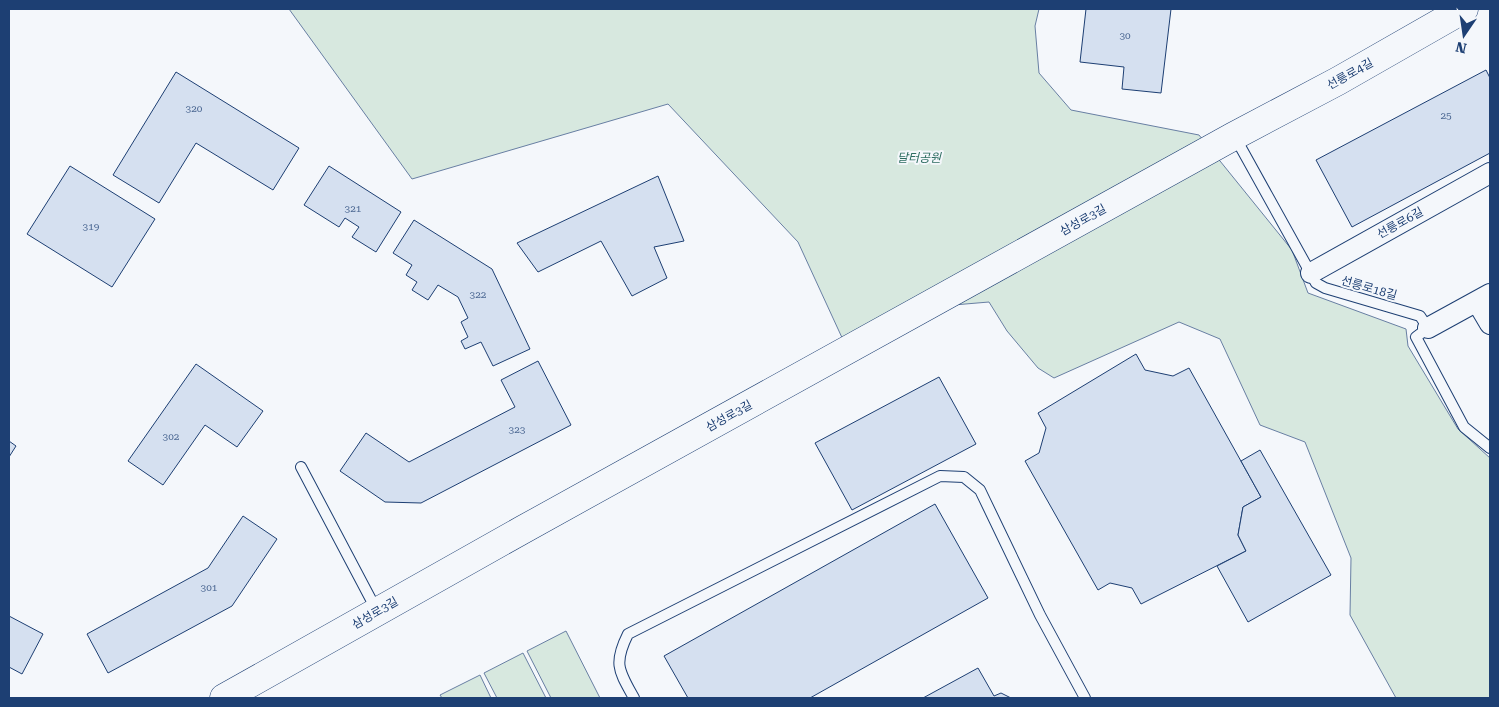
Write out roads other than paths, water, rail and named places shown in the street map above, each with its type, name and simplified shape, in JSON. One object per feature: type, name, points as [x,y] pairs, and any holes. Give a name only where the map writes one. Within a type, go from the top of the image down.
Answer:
[{"type":"street","name":"선릉로4길","points":[[1234,136],[1338,81],[1464,9]]},
{"type":"street","name":"삼성로3길","points":[[224,698],[1234,136]]},
{"type":"street","name":"선릉로6길","points":[[1311,273],[1490,173]]},
{"type":"street","points":[[1428,328],[1484,298],[1490,324]]},
{"type":"lane","name":"선릉로18길","points":[[1234,136],[1316,283],[1325,288],[1420,316],[1428,328]]},
{"type":"lane","points":[[1428,328],[1416,337],[1464,427],[1490,448]]},
{"type":"lane","points":[[302,467],[378,612]]},
{"type":"lane","points":[[634,698],[619,671],[621,647],[628,634],[940,476],[964,477],[980,490],[1040,615],[1085,698]]},
{"type":"park label","name":"달터공원","points":[[919,158]]}]
